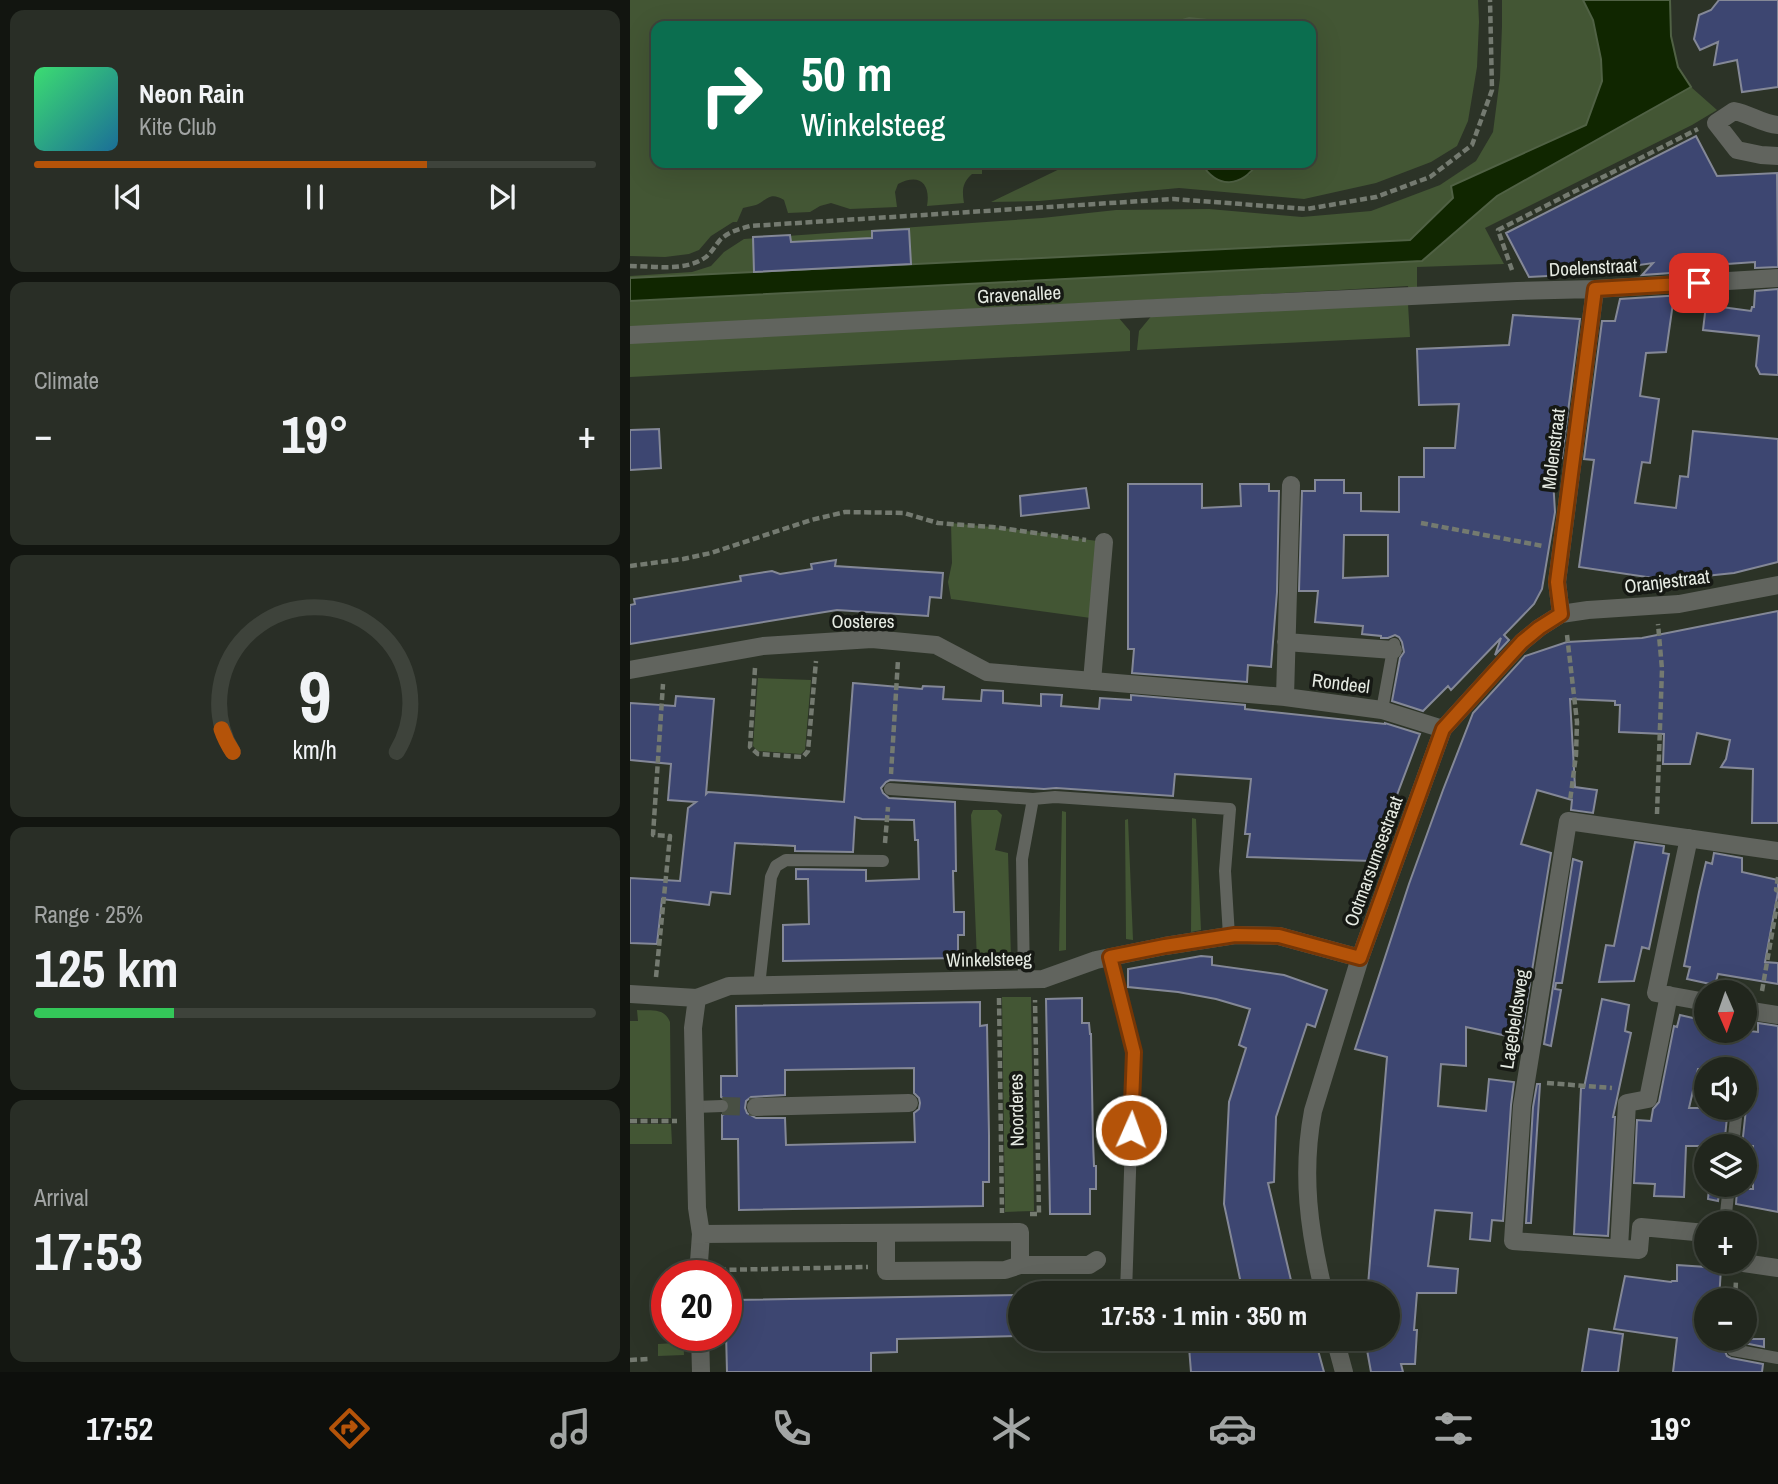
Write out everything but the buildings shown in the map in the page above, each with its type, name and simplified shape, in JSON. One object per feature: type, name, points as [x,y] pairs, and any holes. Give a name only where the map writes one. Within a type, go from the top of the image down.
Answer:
[{"type":"street","points":[[1778,125],[1734,111],[1716,123],[1737,150],[1778,156]]},
{"type":"street","name":"Doelenstraat","points":[[1409,297],[1778,278]]},
{"type":"street","name":"Molenstraat","points":[[1561,614],[1557,582],[1595,289]]},
{"type":"street","name":"Gravenallee","points":[[630,335],[1409,297]]},
{"type":"street","name":"Rondeel","points":[[1291,485],[1285,697],[1382,709],[1443,729]]},
{"type":"street","points":[[1092,681],[1104,542]]},
{"type":"street","name":"Oranjestraat","points":[[1561,614],[1679,604],[1778,585]]},
{"type":"street","name":"Ootmarsumsestraat","points":[[1321,1281],[1314,1251],[1307,1189],[1309,1134],[1318,1090],[1360,958],[1443,729],[1522,642],[1561,614]]},
{"type":"street","name":"Oosteres","points":[[630,670],[756,648],[872,639],[936,645],[987,672],[1285,697]]},
{"type":"street","name":"Rondeel","points":[[1286,642],[1394,646]]},
{"type":"street","points":[[1568,821],[1778,851]]},
{"type":"street","name":"Lagebeldsweg","points":[[1568,821],[1525,1081],[1513,1241],[1619,1248]]},
{"type":"street","points":[[1689,838],[1656,993],[1694,1000]]},
{"type":"street","name":"Winkelsteeg","points":[[630,994],[697,998],[729,986],[1043,979],[1096,960],[1229,936],[1279,936],[1360,958]]},
{"type":"street","points":[[1671,995],[1648,1099],[1627,1103],[1619,1248],[1639,1250],[1642,1227],[1694,1232]]},
{"type":"street","points":[[697,998],[693,1028],[697,1208],[701,1234],[699,1260]]},
{"type":"street","points":[[1757,1012],[1778,1015]]},
{"type":"street","points":[[756,1107],[909,1103]]},
{"type":"street","points":[[701,1234],[886,1234],[1019,1223],[1020,1265]]},
{"type":"street","points":[[886,1234],[886,1271],[1005,1270],[1020,1265],[1089,1265],[1097,1260]]},
{"type":"street","points":[[1757,1265],[1778,1268]]},
{"type":"street","points":[[700,1351],[701,1372]]},
{"type":"street","points":[[1338,1351],[1343,1372]]},
{"type":"lane","points":[[1382,709],[1394,646]]},
{"type":"lane","points":[[890,789],[1230,809],[1225,871],[1229,936]]},
{"type":"lane","points":[[1024,979],[1022,859],[1033,799]]},
{"type":"lane","points":[[759,986],[771,877],[776,866],[786,860],[883,861]]},
{"type":"lane","points":[[1110,957],[1134,1052],[1126,1281]]},
{"type":"lane","points":[[695,1114],[722,1106]]},
{"type":"lane","points":[[1739,1351],[1778,1358]]},
{"type":"path","points":[[630,266],[685,266],[708,255],[729,233],[750,226],[1174,199],[1307,209],[1376,197],[1430,177],[1472,145],[1492,90],[1490,0]]},
{"type":"path","points":[[1517,291],[1516,279],[1497,230],[1694,130],[1716,123]]},
{"type":"path","points":[[630,566],[712,553],[811,520],[845,512],[904,513],[938,523],[993,527],[1104,542]]},
{"type":"path","points":[[1421,523],[1543,546]]},
{"type":"path","points":[[1656,607],[1662,669],[1657,833]]},
{"type":"path","points":[[1567,636],[1577,722],[1568,821]]},
{"type":"path","points":[[883,861],[899,642]]},
{"type":"path","points":[[756,648],[750,747],[758,754],[803,757],[808,751],[817,643]]},
{"type":"path","points":[[654,996],[670,836],[653,835],[664,664]]},
{"type":"path","points":[[1778,877],[1778,891]]},
{"type":"path","points":[[1757,989],[1778,899]]},
{"type":"path","name":"Noorderes","points":[[1019,1223],[1039,1214],[1035,992],[1024,993],[1024,979]]},
{"type":"path","points":[[998,993],[1002,1215],[1019,1223]]},
{"type":"path","points":[[1525,1081],[1614,1088]]},
{"type":"path","points":[[630,1121],[695,1114]]},
{"type":"path","points":[[742,1272],[886,1267]]},
{"type":"path","points":[[630,1360],[648,1359]]},
{"type":"shaded area","points":[[630,0],[1478,0],[1477,67],[1468,121],[1457,146],[1431,162],[1376,183],[1304,199],[1179,188],[1039,201],[991,202],[1062,168],[1204,168],[1206,171],[1249,175],[1254,168],[1316,168],[1316,21],[1208,21],[1190,18],[1180,21],[651,21],[651,168],[982,168],[982,174],[972,174],[966,180],[963,190],[964,203],[927,206],[927,191],[922,182],[917,180],[898,184],[895,192],[897,207],[850,209],[831,203],[810,212],[788,213],[784,200],[772,196],[756,205],[743,208],[737,222],[711,236],[699,250],[665,257],[630,256]]},
{"type":"shaded area","points":[[1502,0],[1583,0],[1593,20],[1601,58],[1602,81],[1586,125],[1451,186],[1453,198],[1410,240],[630,278],[692,272],[711,266],[724,252],[744,239],[1042,218],[1116,210],[1209,209],[1302,217],[1371,211],[1440,185],[1476,161],[1493,132],[1500,78]]},
{"type":"shaded area","points":[[1583,0],[1670,0],[1671,36],[1678,67],[1691,87],[1497,196],[1422,261],[630,301],[630,278],[1410,240],[1453,198],[1451,186],[1586,125],[1602,81],[1601,59],[1593,20]]},
{"type":"shaded area","points":[[1189,18],[1208,21],[1179,21]]},
{"type":"shaded area","points":[[1691,87],[1717,110],[1485,228],[1504,264],[1417,267],[1417,294],[1409,294],[1408,286],[630,328],[630,301],[1422,261],[1497,196]]},
{"type":"shaded area","points":[[1205,168],[1254,168],[1244,177],[1230,182],[1215,178]]},
{"type":"shaded area","points":[[1408,304],[1410,337],[1137,350],[1139,331],[1153,314]]},
{"type":"shaded area","points":[[1118,317],[1130,331],[1130,351],[630,377],[630,342]]},
{"type":"shaded area","points":[[951,523],[1104,542],[1098,619],[951,599],[948,582],[952,563]]},
{"type":"shaded area","points":[[758,678],[811,680],[805,750],[801,754],[758,751],[753,746]]},
{"type":"shaded area","points":[[973,810],[997,810],[1002,815],[995,850],[1008,853],[1011,958],[977,960],[971,815]]},
{"type":"shaded area","points":[[1062,811],[1066,812],[1066,950],[1059,951]]},
{"type":"shaded area","points":[[1192,818],[1196,819],[1201,930],[1191,932]]},
{"type":"shaded area","points":[[1128,819],[1133,940],[1126,939],[1125,820]]},
{"type":"shaded area","points":[[1002,997],[1031,997],[1034,1211],[1005,1212]]},
{"type":"shaded area","points":[[637,1010],[661,1012],[670,1022],[671,1118],[630,1118],[630,1021],[638,1021]]},
{"type":"shaded area","points":[[630,1124],[671,1124],[672,1144],[630,1144]]},
{"type":"shaded area","points":[[658,1351],[684,1351],[684,1355],[658,1356]]},
{"type":"tunnel","points":[[722,1106],[756,1107]]},
{"type":"route","points":[[1131,1130],[1134,1052],[1110,957],[1235,935],[1279,936],[1360,958],[1443,729],[1522,642],[1561,614],[1557,582],[1595,289],[1699,283]]}]
